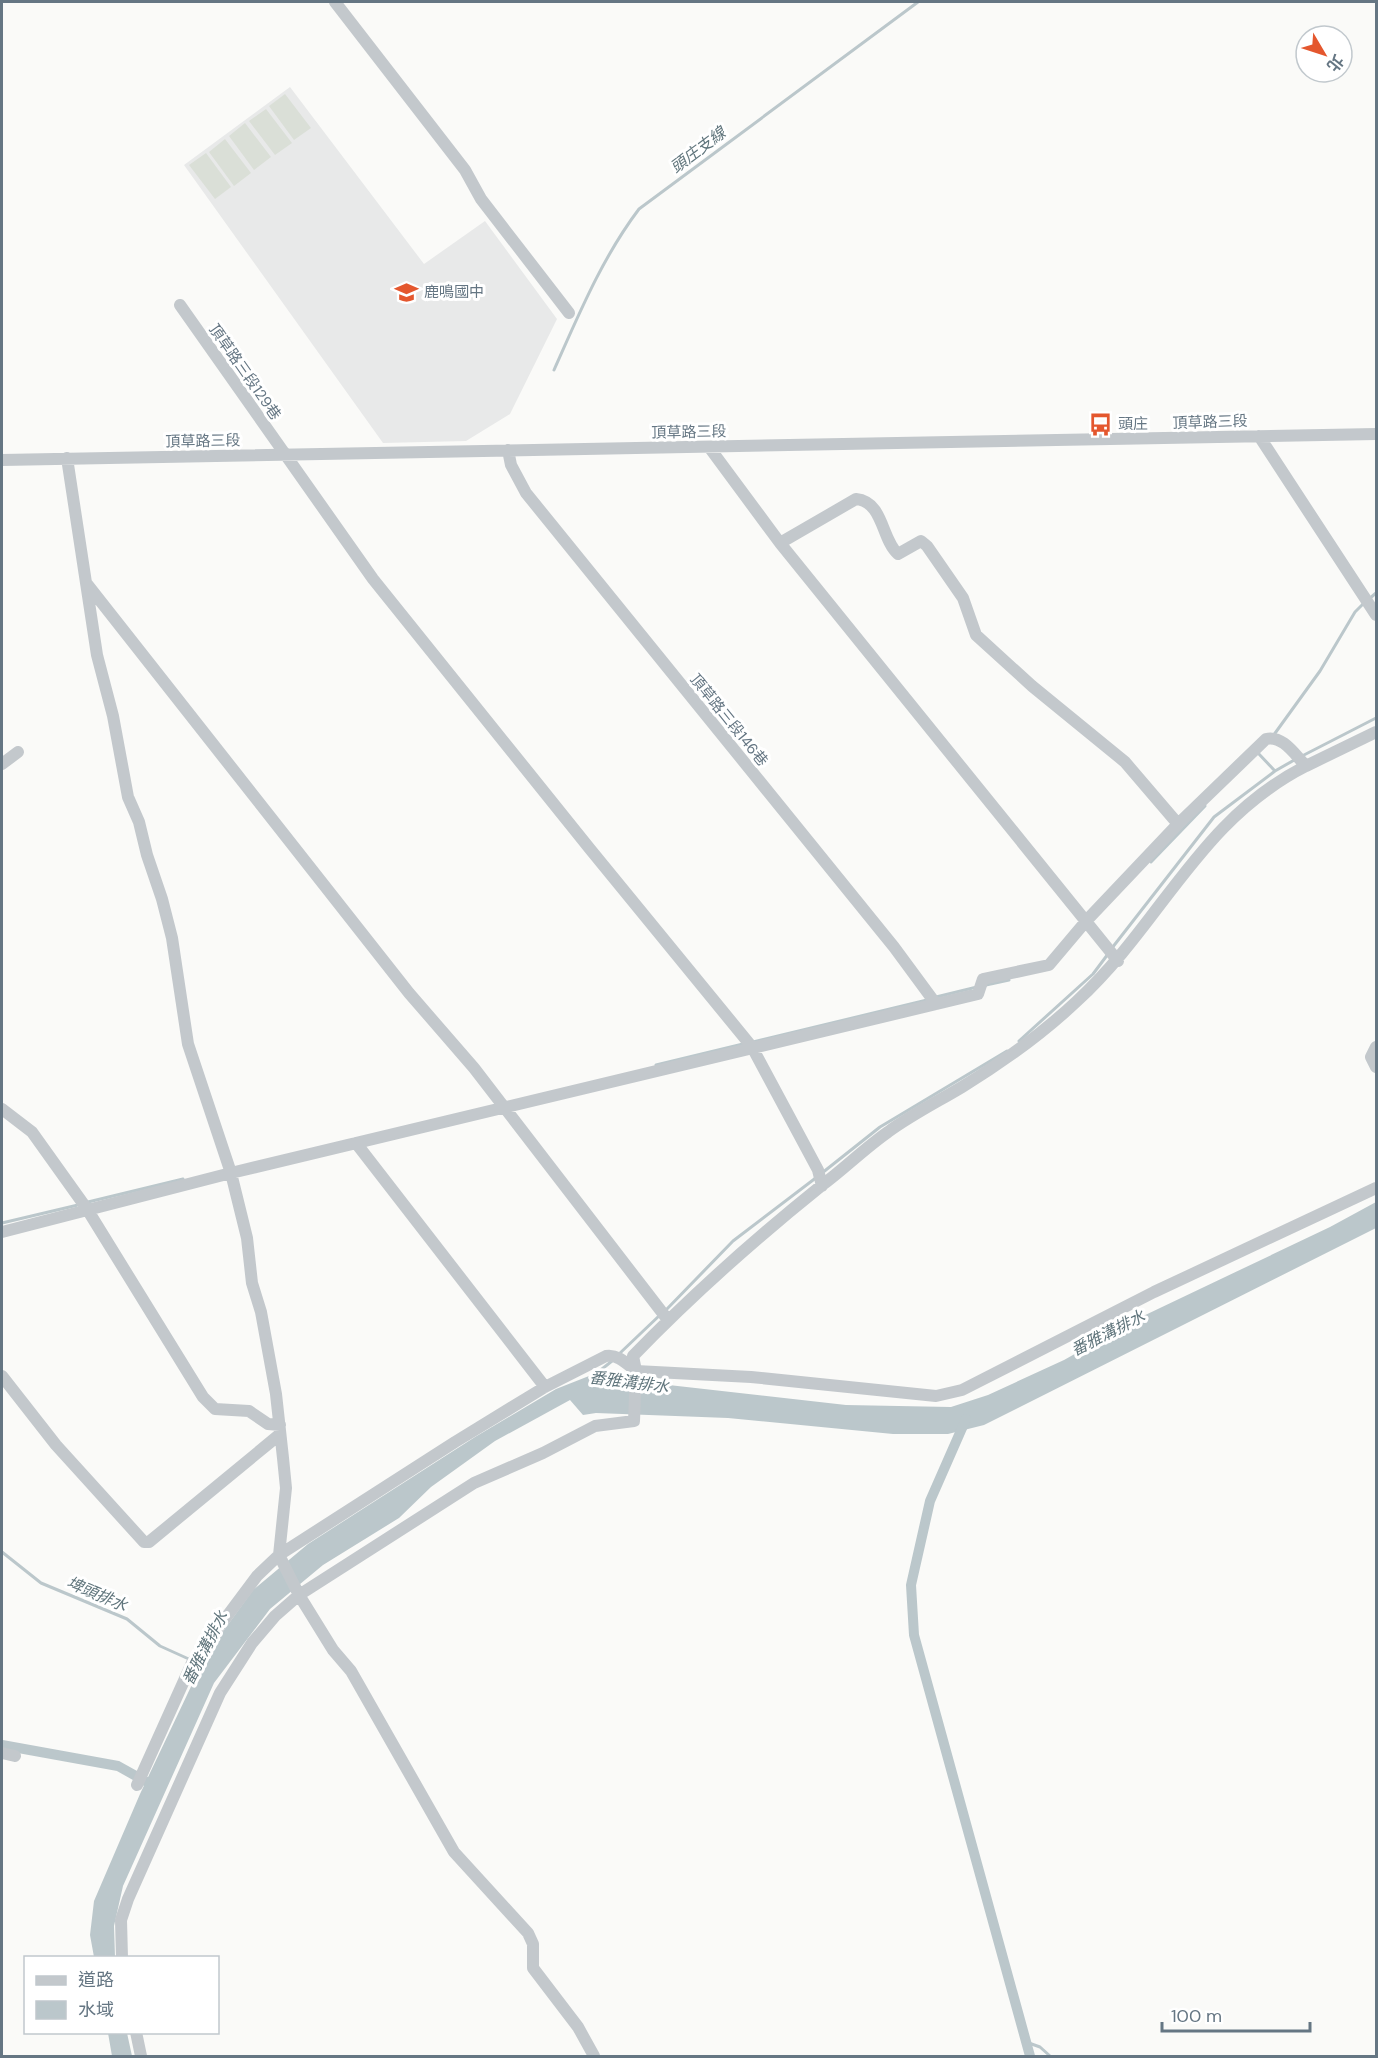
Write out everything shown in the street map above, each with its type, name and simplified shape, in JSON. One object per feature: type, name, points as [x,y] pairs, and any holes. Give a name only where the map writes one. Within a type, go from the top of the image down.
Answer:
[{"type":"street","points":[[335,2],[465,170],[481,199],[569,314]]},
{"type":"street","name":"頂草路三段129巷","points":[[180,306],[373,579],[753,1047],[820,1178]]},
{"type":"street","name":"頂草路三段","points":[[2,460],[1377,434]]},
{"type":"street","points":[[1259,436],[1377,615]]},
{"type":"street","points":[[709,447],[780,543],[1118,961]]},
{"type":"street","name":"頂草路三段146巷","points":[[508,450],[511,465],[526,493],[894,947],[936,1004]]},
{"type":"street","points":[[68,458],[97,655],[128,797],[139,822],[172,938],[188,1044],[231,1173],[247,1238],[252,1283],[261,1312],[286,1488],[279,1555],[299,1595],[372,1705],[454,1852],[528,1934],[533,1944],[533,1968],[578,2027],[594,2056]]},
{"type":"street","points":[[780,543],[856,499],[869,504],[885,530],[892,549],[898,554],[921,541],[927,546],[963,598],[976,636],[1032,686],[1125,762],[1179,824]]},
{"type":"street","points":[[86,584],[226,764],[504,1108],[664,1315]]},
{"type":"street","points":[[122,1956],[121,1920],[128,1899],[220,1693],[252,1643],[275,1616],[299,1595],[474,1483],[543,1453],[594,1426],[634,1421],[636,1371],[633,1356],[664,1315],[762,1233],[820,1178],[887,1132],[1031,1042],[1118,961],[1186,869],[1245,805],[1279,780],[1377,732]]},
{"type":"street","points":[[2,1232],[231,1173],[978,994],[983,979],[1049,965],[1087,920],[1266,738],[1273,737],[1283,742],[1306,766]]},
{"type":"street","points":[[2,764],[18,752]]},
{"type":"street","points":[[1377,1047],[1371,1057],[1377,1067]]},
{"type":"street","points":[[2,1109],[32,1132],[87,1209],[203,1397],[215,1409],[249,1411],[279,1430]]},
{"type":"street","points":[[356,1143],[545,1387]]},
{"type":"street","points":[[137,1785],[192,1663],[257,1576],[279,1555],[545,1387],[617,1357],[636,1371],[751,1377],[936,1396],[962,1390],[1154,1292],[1377,1188]]},
{"type":"street","points":[[2,1376],[56,1444],[144,1542],[149,1542],[279,1430]]},
{"type":"street","points":[[2,1753],[15,1756]]},
{"type":"street","points":[[136,2034],[141,2056]]},
{"type":"shaded area","name":"鹿鳴國中","points":[[290,87],[424,264],[485,221],[557,319],[510,414],[466,441],[383,443],[184,165]]},
{"type":"shaded area","points":[[285,94],[311,128],[294,140],[269,106]]},
{"type":"shaded area","points":[[266,109],[292,143],[275,155],[249,121]]},
{"type":"shaded area","points":[[245,123],[271,157],[254,170],[229,136]]},
{"type":"shaded area","points":[[225,139],[251,173],[234,186],[209,152]]},
{"type":"shaded area","points":[[206,153],[231,187],[215,199],[189,165]]},
{"type":"water","name":"番雅溝排水","points":[[1376,1202],[1376,1228],[984,1425],[948,1434],[893,1434],[728,1418],[596,1413],[583,1415],[570,1400],[495,1441],[431,1487],[399,1518],[323,1565],[270,1609],[214,1683],[123,1886],[114,1926],[115,1956],[94,1956],[90,1935],[94,1901],[140,1794],[206,1655],[253,1590],[308,1544],[475,1437],[556,1389],[589,1376],[846,1405],[951,1407],[988,1395],[1064,1360],[1139,1318],[1330,1227]]},
{"type":"water","points":[[108,2034],[127,2034],[132,2056],[112,2056]]},
{"type":"waterway","name":"頭庄支線","points":[[554,370],[602,267],[639,209],[918,2]]},
{"type":"waterway","points":[[1369,599],[1376,593]]},
{"type":"waterway","points":[[1273,736],[1320,671],[1355,612],[1364,603]]},
{"type":"waterway","points":[[1302,756],[1376,718]]},
{"type":"waterway","points":[[1258,753],[1275,771]]},
{"type":"waterway","points":[[1112,948],[1214,817],[1275,771],[1296,759]]},
{"type":"waterway","points":[[1151,862],[1205,806]]},
{"type":"waterway","points":[[1019,1041],[1093,974],[1108,954]]},
{"type":"waterway","points":[[986,985],[1009,980]]},
{"type":"waterway","points":[[936,997],[977,987]]},
{"type":"waterway","points":[[753,1042],[927,1000]]},
{"type":"waterway","points":[[656,1065],[743,1044]]},
{"type":"waterway","points":[[822,1173],[880,1127],[1007,1051]]},
{"type":"waterway","points":[[665,1311],[733,1241],[817,1177]]},
{"type":"waterway","points":[[88,1202],[183,1179]]},
{"type":"waterway","points":[[2,1223],[78,1205]]},
{"type":"waterway","points":[[619,1354],[660,1315]]},
{"type":"waterway","name":"番雅溝排水","points":[[592,1377],[612,1361]]},
{"type":"waterway","points":[[966,1419],[930,1501],[911,1585],[914,1635],[1030,2056]]},
{"type":"waterway","name":"埤頭排水","points":[[2,1552],[41,1583],[127,1619],[160,1646],[191,1660]]},
{"type":"waterway","points":[[2,1745],[118,1766],[145,1781]]},
{"type":"waterway","points":[[1026,2042],[1040,2047],[1050,2056]]},
{"type":"place","name":"鹿鳴國中","points":[[406,292]]},
{"type":"place","name":"頭庄","points":[[1100,424]]}]
